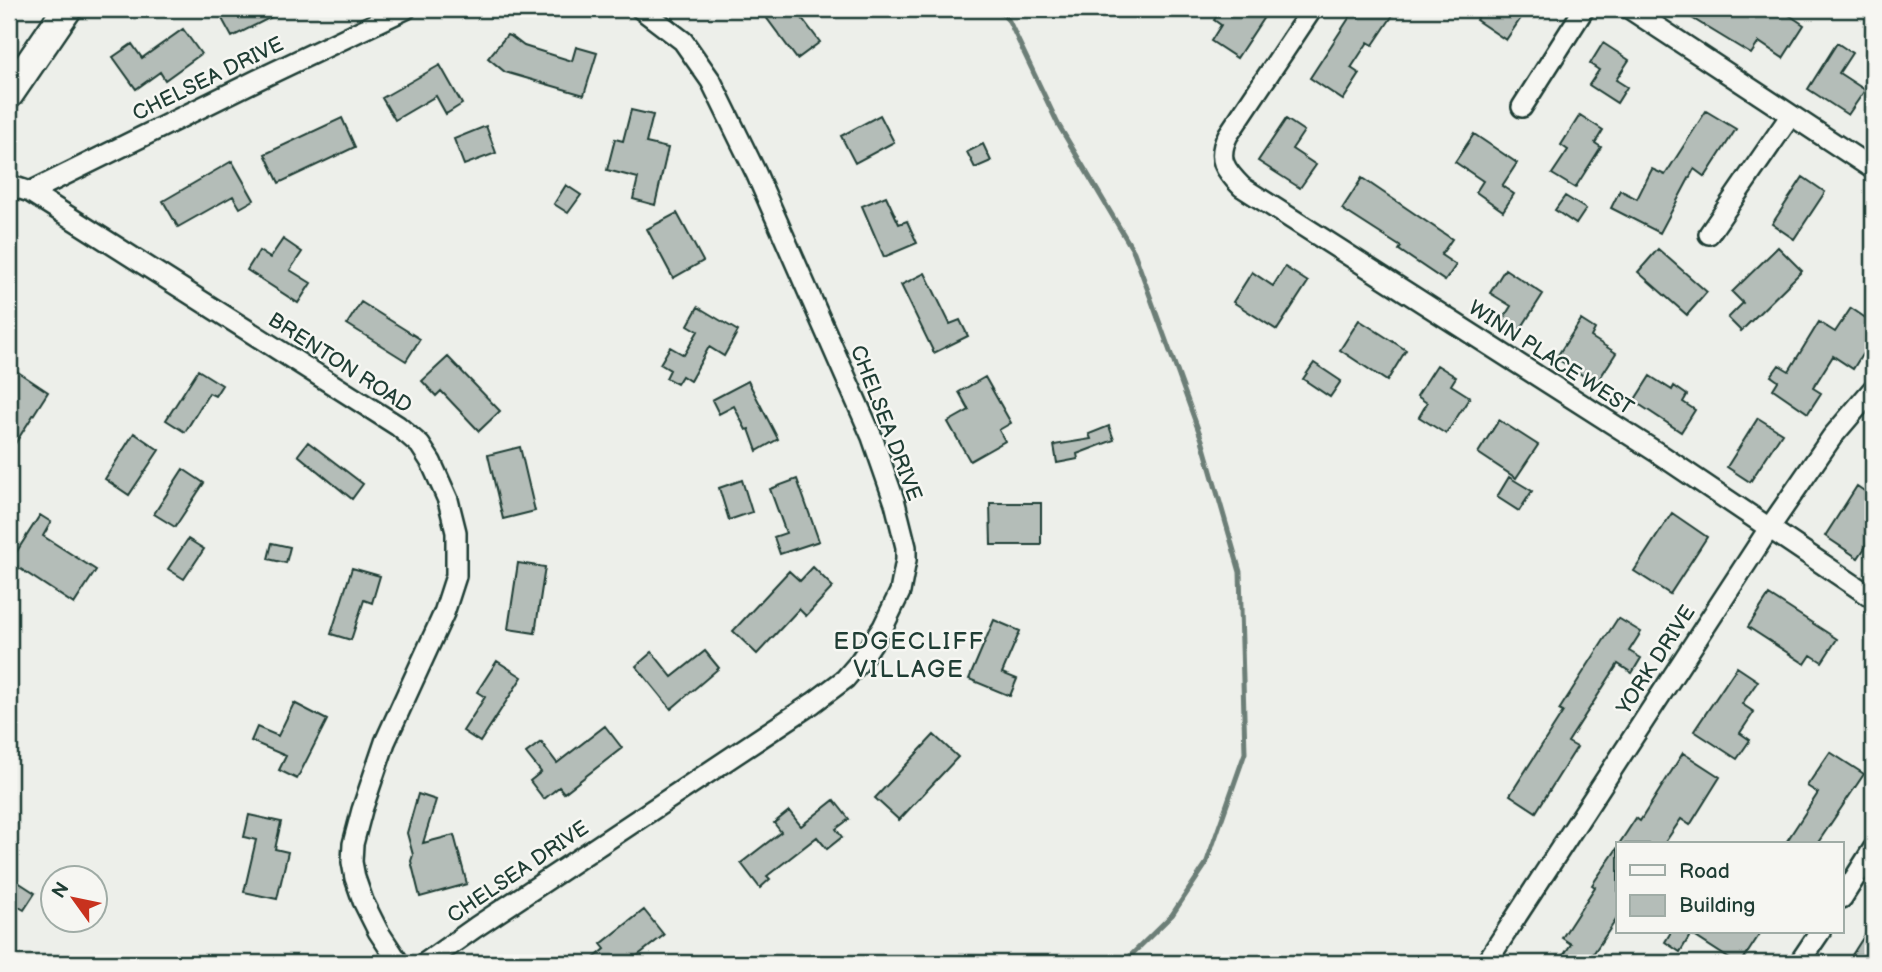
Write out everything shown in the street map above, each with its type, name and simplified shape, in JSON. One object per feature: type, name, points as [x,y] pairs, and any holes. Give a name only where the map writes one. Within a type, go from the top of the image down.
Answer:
[{"type":"street","points":[[9,94],[66,9]]},
{"type":"street","name":"CHELSEA DRIVE","points":[[30,192],[406,9]]},
{"type":"street","name":"CHELSEA DRIVE","points":[[425,963],[837,685],[858,664],[883,627],[900,592],[906,547],[895,503],[872,438],[756,173],[711,81],[683,41],[640,9]]},
{"type":"street","name":"WINN PLACE WEST","points":[[1312,9],[1222,146],[1223,165],[1229,175],[1242,187],[1658,453],[1873,598]]},
{"type":"street","points":[[1522,107],[1584,9]]},
{"type":"street","points":[[1630,9],[1873,169]]},
{"type":"street","points":[[1709,234],[1791,115]]},
{"type":"street","name":"BRENTON ROAD","points":[[9,185],[30,192],[398,426],[420,445],[431,462],[448,500],[456,532],[456,576],[444,613],[385,743],[353,844],[352,862],[363,901],[398,963]]},
{"type":"street","name":"YORK DRIVE","points":[[1486,963],[1770,527],[1832,437],[1873,388]]},
{"type":"street","points":[[1843,896],[1873,849]]},
{"type":"street","points":[[1799,963],[1819,934]]},
{"type":"building","points":[[232,9],[287,9],[232,37],[220,15]]},
{"type":"building","points":[[760,9],[795,9],[820,42],[797,59]]},
{"type":"building","points":[[1222,9],[1252,9],[1264,17],[1237,58],[1211,41],[1221,25],[1214,20]]},
{"type":"building","points":[[1355,9],[1397,9],[1373,45],[1368,42],[1351,68],[1360,74],[1343,100],[1310,78]]},
{"type":"building","points":[[1483,9],[1527,9],[1506,40],[1476,20]]},
{"type":"building","points":[[1677,9],[1780,9],[1804,25],[1783,58],[1759,42],[1751,54]]},
{"type":"building","points":[[183,29],[201,54],[165,80],[160,72],[136,89],[113,57],[132,44],[142,58]]},
{"type":"building","points":[[507,35],[524,46],[572,61],[576,47],[597,53],[584,95],[505,72],[488,58]]},
{"type":"building","points":[[1603,43],[1629,60],[1616,80],[1627,87],[1617,103],[1589,85],[1599,70],[1590,64]]},
{"type":"building","points":[[1837,43],[1852,53],[1839,73],[1865,90],[1848,115],[1808,89]]},
{"type":"building","points":[[440,65],[462,104],[446,114],[436,96],[395,120],[382,98]]},
{"type":"building","points":[[631,110],[653,115],[646,143],[668,148],[655,205],[633,199],[638,178],[607,170],[615,139],[623,141]]},
{"type":"building","points":[[1706,111],[1736,129],[1705,177],[1694,169],[1660,233],[1611,208],[1620,190],[1637,199],[1652,169],[1665,175]]},
{"type":"building","points":[[880,115],[894,142],[855,163],[841,136]]},
{"type":"building","points":[[1580,115],[1603,130],[1595,143],[1601,147],[1575,188],[1552,174],[1568,150],[1561,145]]},
{"type":"building","points":[[342,118],[355,147],[279,183],[265,154]]},
{"type":"building","points":[[1286,119],[1304,131],[1292,149],[1316,165],[1300,188],[1258,161]]},
{"type":"building","points":[[486,126],[496,153],[464,165],[454,139]]},
{"type":"building","points":[[1474,134],[1517,163],[1502,186],[1514,194],[1503,211],[1476,192],[1483,181],[1455,162]]},
{"type":"building","points":[[983,144],[991,161],[975,168],[967,152]]},
{"type":"building","points":[[232,161],[254,200],[240,208],[233,196],[178,227],[163,201]]},
{"type":"building","points":[[1803,177],[1825,192],[1794,239],[1772,224]]},
{"type":"building","points":[[1362,178],[1452,239],[1441,255],[1456,265],[1445,281],[1399,250],[1401,247],[1342,209]]},
{"type":"building","points":[[566,185],[581,195],[568,213],[554,204]]},
{"type":"building","points":[[886,196],[899,224],[907,221],[917,243],[884,257],[862,206]]},
{"type":"building","points":[[1565,196],[1586,209],[1576,224],[1555,210]]},
{"type":"building","points":[[677,213],[703,261],[673,278],[647,229]]},
{"type":"building","points":[[283,239],[302,252],[290,270],[311,283],[298,303],[247,270],[259,251],[270,258]]},
{"type":"building","points":[[1778,247],[1802,271],[1741,331],[1728,318],[1743,303],[1732,292]]},
{"type":"building","points":[[1658,249],[1707,292],[1687,315],[1638,272]]},
{"type":"building","points":[[1285,267],[1308,282],[1277,330],[1233,302],[1252,272],[1273,286]]},
{"type":"building","points":[[1505,269],[1543,294],[1520,330],[1503,319],[1511,306],[1490,293]]},
{"type":"building","points":[[925,273],[950,324],[960,320],[968,336],[934,353],[901,285]]},
{"type":"building","points":[[361,302],[420,339],[406,361],[347,324]]},
{"type":"building","points":[[698,307],[738,331],[724,356],[709,347],[690,381],[682,376],[677,384],[666,378],[670,370],[660,364],[670,347],[684,355],[698,331],[688,325]]},
{"type":"building","points":[[1851,308],[1873,323],[1873,337],[1853,369],[1833,356],[1813,388],[1821,393],[1808,413],[1773,389],[1778,381],[1771,376],[1779,365],[1789,371],[1819,322],[1835,332]]},
{"type":"building","points":[[1359,320],[1406,350],[1387,381],[1340,350]]},
{"type":"building","points":[[1581,320],[1595,329],[1591,337],[1616,353],[1596,384],[1556,358]]},
{"type":"building","points":[[448,357],[500,411],[479,431],[441,391],[436,396],[422,381]]},
{"type":"building","points":[[1314,363],[1341,381],[1330,397],[1303,379]]},
{"type":"building","points":[[1437,365],[1456,377],[1451,385],[1470,397],[1446,434],[1419,417],[1427,403],[1417,396]]},
{"type":"building","points":[[9,366],[48,392],[9,453]]},
{"type":"building","points":[[198,370],[222,385],[215,396],[209,393],[185,432],[166,420]]},
{"type":"building","points":[[1650,376],[1672,390],[1674,386],[1687,395],[1683,402],[1695,410],[1681,432],[1634,401]]},
{"type":"building","points":[[985,377],[1011,423],[999,430],[1005,441],[970,461],[948,422],[969,410],[959,392]]},
{"type":"building","points":[[748,381],[778,439],[757,451],[749,429],[746,430],[734,406],[719,414],[712,400]]},
{"type":"building","points":[[1758,418],[1782,433],[1750,482],[1727,467]]},
{"type":"building","points":[[1499,420],[1538,445],[1516,478],[1478,453]]},
{"type":"building","points":[[1109,426],[1114,440],[1077,454],[1078,459],[1057,463],[1054,445],[1091,439],[1089,434]]},
{"type":"building","points":[[134,433],[159,450],[129,495],[105,479]]},
{"type":"building","points":[[308,442],[363,484],[352,499],[298,455]]},
{"type":"building","points":[[520,447],[535,511],[503,519],[488,455]]},
{"type":"building","points":[[183,469],[204,483],[175,527],[154,514]]},
{"type":"building","points":[[1509,477],[1532,491],[1519,511],[1497,497]]},
{"type":"building","points":[[797,479],[819,541],[780,554],[774,537],[786,533],[770,489]]},
{"type":"building","points":[[742,480],[752,512],[729,520],[719,488]]},
{"type":"building","points":[[1857,486],[1873,497],[1873,536],[1858,558],[1825,536]]},
{"type":"building","points":[[990,503],[1041,503],[1041,545],[991,545]]},
{"type":"building","points":[[1672,513],[1707,537],[1670,594],[1634,571]]},
{"type":"building","points":[[40,515],[51,522],[43,536],[96,570],[74,604],[10,562]]},
{"type":"building","points":[[188,539],[204,549],[184,579],[168,569]]},
{"type":"building","points":[[272,543],[290,547],[286,563],[268,559]]},
{"type":"building","points":[[518,563],[545,567],[535,633],[508,629]]},
{"type":"building","points":[[813,567],[833,587],[806,616],[799,609],[757,654],[733,631],[789,571],[800,581]]},
{"type":"building","points":[[352,568],[380,576],[372,603],[364,600],[351,640],[331,634]]},
{"type":"building","points":[[1769,595],[1837,639],[1822,662],[1811,655],[1805,664],[1748,627]]},
{"type":"building","points":[[1618,618],[1641,632],[1629,651],[1641,658],[1632,673],[1618,664],[1568,742],[1577,747],[1536,812],[1510,795],[1563,712],[1559,710]]},
{"type":"building","points":[[994,620],[1020,631],[1002,673],[1017,679],[1010,696],[969,679]]},
{"type":"building","points":[[705,651],[719,668],[671,709],[636,666],[652,652],[672,677]]},
{"type":"building","points":[[497,661],[522,677],[480,742],[463,731],[485,697],[477,692]]},
{"type":"building","points":[[1737,667],[1758,681],[1742,704],[1754,712],[1740,733],[1750,740],[1737,759],[1694,731]]},
{"type":"building","points":[[294,703],[327,720],[297,779],[279,770],[286,756],[251,741],[257,727],[278,736]]},
{"type":"building","points":[[605,726],[622,748],[564,793],[559,787],[544,799],[530,781],[541,772],[526,753],[541,742],[557,763]]},
{"type":"building","points":[[934,735],[958,757],[899,820],[875,798]]},
{"type":"building","points":[[1830,752],[1864,774],[1818,842],[1786,842],[1818,793],[1807,786]]},
{"type":"building","points":[[1683,753],[1720,777],[1690,825],[1681,819],[1665,842],[1620,842],[1636,818],[1640,821]]},
{"type":"building","points":[[418,794],[436,800],[423,843],[454,835],[467,884],[420,897],[407,833]]},
{"type":"building","points":[[834,800],[849,819],[836,829],[842,837],[827,849],[817,837],[767,876],[770,879],[760,888],[741,863],[781,832],[774,823],[789,811],[801,826]]},
{"type":"building","points":[[249,815],[281,822],[275,849],[288,852],[277,899],[244,892],[256,840],[244,837]]},
{"type":"building","points":[[1616,850],[1616,920],[1587,963],[1574,963],[1563,956],[1571,944],[1562,938],[1595,887],[1592,885]]},
{"type":"building","points":[[15,880],[35,893],[24,910],[9,901],[9,889]]},
{"type":"building","points":[[644,910],[664,935],[628,963],[588,963],[605,949],[601,944]]},
{"type":"building","points":[[1873,922],[1873,963],[1847,963]]},
{"type":"building","points":[[1670,934],[1691,934],[1680,952],[1665,942]]},
{"type":"building","points":[[1691,934],[1760,934],[1741,963],[1736,963]]},
{"type":"waterway","points":[[998,9],[1009,21],[1058,124],[1134,252],[1202,440],[1240,572],[1245,753],[1206,864],[1172,915],[1123,963]]},
{"type":"district","name":"EDGECLIFF VILLAGE","points":[[909,655]]}]
